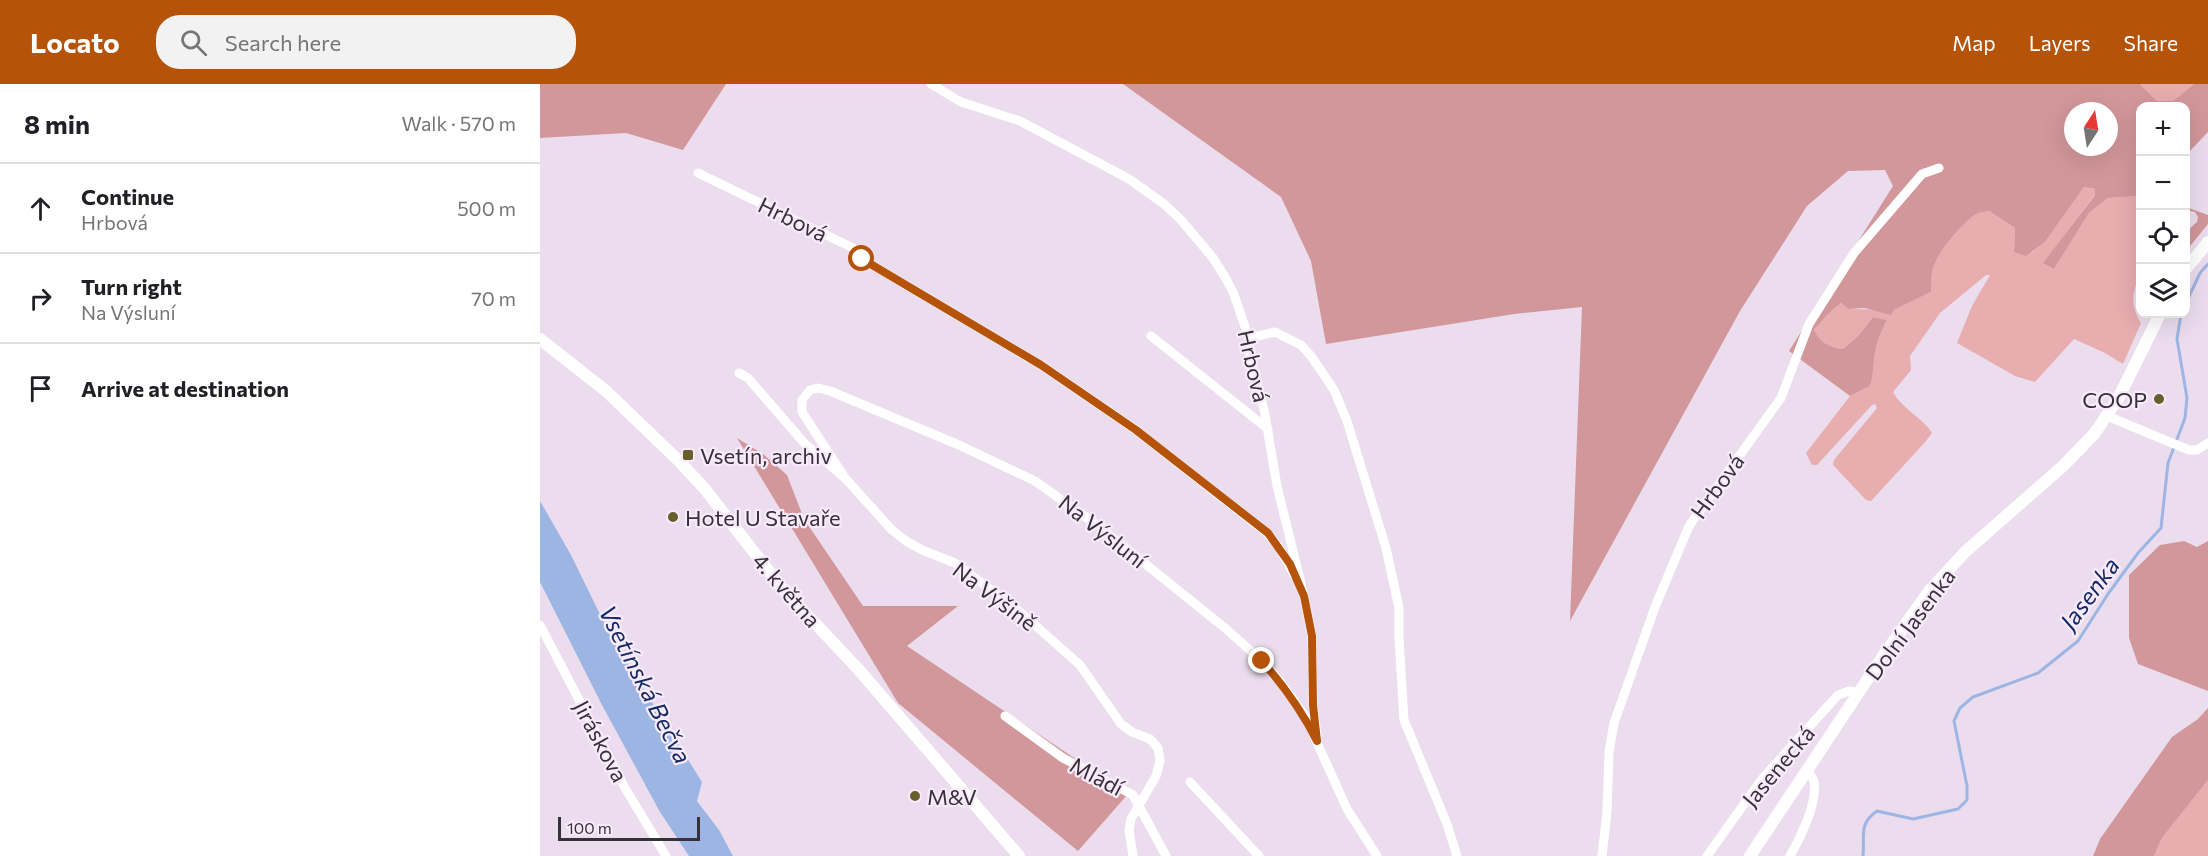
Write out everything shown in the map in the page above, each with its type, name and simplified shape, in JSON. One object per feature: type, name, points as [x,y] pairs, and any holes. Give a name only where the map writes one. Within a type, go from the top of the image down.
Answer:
[{"type":"street","name":"Hrbová","points":[[932,84],[961,102],[1020,121],[1129,179],[1164,204],[1181,220],[1219,267],[1233,292],[1249,338],[1250,360],[1268,429],[1277,486],[1304,596],[1312,636],[1313,705],[1317,741]]},
{"type":"street","name":"Hrbová","points":[[1602,856],[1607,812],[1609,752],[1614,723],[1655,607],[1689,526],[1782,398],[1809,324],[1854,253],[1922,174],[1939,168]]},
{"type":"street","name":"Hrbová","points":[[698,172],[853,248],[862,259],[1041,365],[1136,430],[1268,533],[1290,564],[1304,596]]},
{"type":"street","points":[[2190,264],[2208,242]]},
{"type":"street","name":"Dolní Jasenka","points":[[1750,856],[1917,607],[1951,567],[2076,455],[2107,417],[2158,318]]},
{"type":"street","points":[[1249,338],[1275,332],[1301,345],[1334,390],[1347,421],[1386,548],[1399,608],[1404,720],[1447,824],[1457,856]]},
{"type":"street","points":[[1151,336],[1268,429]]},
{"type":"street","name":"4. května","points":[[540,339],[606,391],[704,488],[782,588],[859,670],[1019,856]]},
{"type":"street","name":"Na Výšině","points":[[739,373],[748,378],[805,444],[845,478],[892,530],[906,541],[955,563],[1018,610],[1080,665],[1121,724],[1132,732],[1150,739],[1158,748],[1160,761],[1156,776],[1131,819],[1129,830],[1133,856]]},
{"type":"street","name":"Na Výsluní","points":[[845,478],[802,412],[802,400],[810,390],[818,388],[830,392],[959,445],[1035,481],[1065,501],[1225,628],[1262,661],[1279,680],[1305,717],[1347,809],[1377,856]]},
{"type":"street","points":[[2107,417],[2185,449],[2198,450],[2208,443]]},
{"type":"street","name":"Jiráskova","points":[[540,625],[626,788],[666,856]]},
{"type":"street","name":"Jasenecká","points":[[1707,856],[1762,779],[1789,748],[1842,693],[1849,691],[1859,693]]},
{"type":"street","name":"Mládí","points":[[1005,716],[1063,758],[1133,795],[1166,856]]},
{"type":"street","points":[[1790,856],[1802,832],[1813,800],[1815,784],[1806,770]]},
{"type":"street","points":[[1190,782],[1259,856]]},
{"type":"shaded area","points":[[540,84],[726,84],[683,150],[626,133],[540,138]]},
{"type":"shaded area","points":[[1123,84],[2140,84],[2157,101],[2173,101],[2194,84],[2208,84],[2208,132],[2190,151],[2190,102],[2136,102],[2136,196],[2108,198],[2089,213],[2054,269],[2043,263],[2095,195],[2095,189],[2084,187],[2045,242],[2026,256],[2014,252],[2015,228],[1989,211],[1980,213],[1963,225],[1938,258],[1932,275],[1931,292],[1894,310],[1891,315],[1865,308],[1849,309],[1841,303],[1828,314],[1814,330],[1826,344],[1843,349],[1858,336],[1873,317],[1887,320],[1876,348],[1870,386],[1850,396],[1789,351],[1893,186],[1885,170],[1848,171],[1807,206],[1740,311],[1570,621],[1582,307],[1514,314],[1326,344],[1311,261],[1281,197]]},
{"type":"shaded area","points":[[2140,84],[2194,84],[2173,101],[2157,101]]},
{"type":"shaded area","points":[[2084,187],[2095,189],[2095,194],[2044,263],[2054,269],[2089,213],[2108,198],[2136,196],[2136,284],[2133,299],[2136,318],[2141,323],[2123,364],[2074,339],[2035,382],[2015,376],[1957,343],[1972,306],[1990,275],[1986,275],[1940,313],[1910,356],[1911,370],[1893,392],[1932,433],[1926,441],[1871,501],[1866,500],[1833,465],[1834,460],[1877,408],[1875,404],[1817,465],[1812,465],[1806,453],[1850,396],[1870,386],[1876,348],[1887,320],[1873,317],[1858,336],[1843,349],[1826,344],[1814,330],[1828,314],[1841,303],[1850,309],[1894,310],[1931,292],[1932,275],[1938,258],[1963,225],[1980,213],[1989,211],[2015,228],[2014,252],[2032,252],[2045,242]]},
{"type":"shaded area","points":[[2190,208],[2208,215],[2208,224],[2190,246],[2190,228],[2197,222],[2198,217],[2195,212],[2190,211]]},
{"type":"shaded area","points":[[737,438],[763,454],[787,475],[804,519],[863,606],[958,606],[907,646],[1128,794],[1078,851],[898,703]]},
{"type":"shaded area","points":[[2184,541],[2197,547],[2208,541],[2208,691],[2138,664],[2129,638],[2129,575],[2160,545]]},
{"type":"shaded area","points":[[2208,708],[2208,780],[2162,838],[2154,856],[2093,856],[2100,839],[2172,737],[2198,719]]},
{"type":"shaded area","points":[[2208,780],[2208,856],[2154,856],[2162,838]]},
{"type":"water","points":[[540,501],[571,555],[611,637],[702,782],[697,801],[719,830],[733,856],[689,856],[660,812],[602,705],[540,582]]},
{"type":"waterway","name":"Jasenka","points":[[2190,294],[2200,273],[2208,264]]},
{"type":"waterway","name":"Jasenka","points":[[1863,856],[1865,826],[1877,811],[1913,819],[1958,809],[1967,800],[1967,786],[1954,721],[1960,708],[1973,697],[2038,673],[2078,641],[2138,553],[2161,528],[2168,463],[2185,418],[2187,398],[2177,339],[2180,318]]},
{"type":"place","name":"COOP","points":[[2159,399]]},
{"type":"place","name":"Vsetín, archiv","points":[[688,455]]},
{"type":"place","name":"Hotel U Stavaře","points":[[673,517]]},
{"type":"place","name":"M&V","points":[[915,796]]},
{"type":"route","points":[[862,259],[1041,365],[1136,430],[1268,533],[1290,564],[1304,596],[1312,636],[1313,705],[1317,741],[1305,717],[1279,680],[1262,661]]},
{"type":"water label","name":"Vsetínská Bečva","points":[[646,684]]}]
